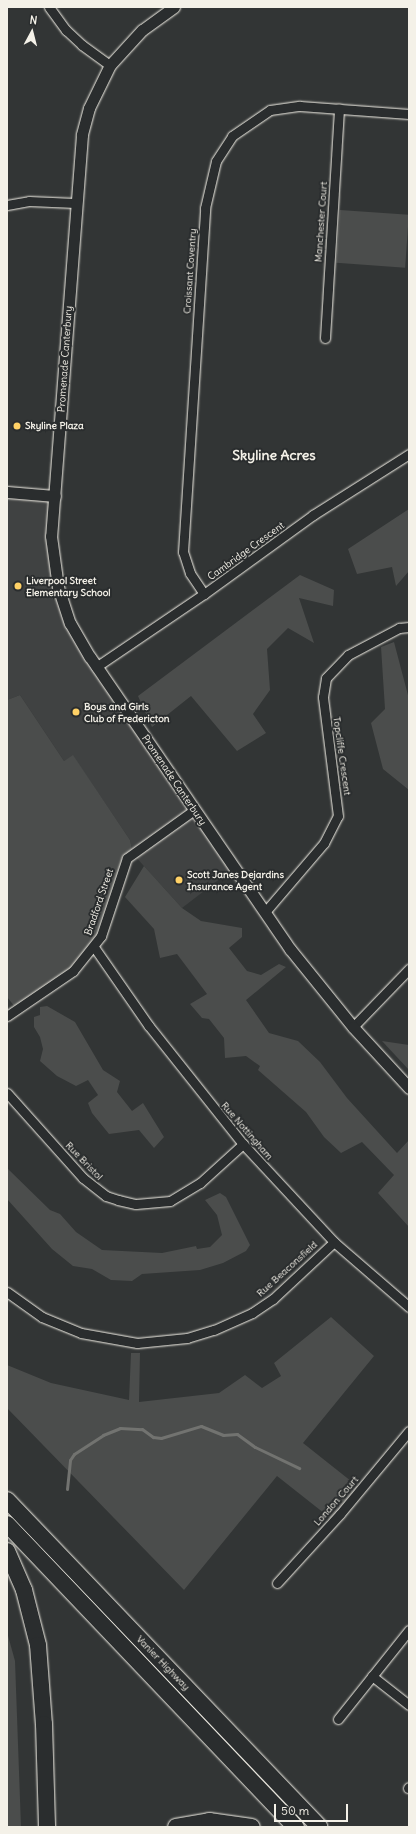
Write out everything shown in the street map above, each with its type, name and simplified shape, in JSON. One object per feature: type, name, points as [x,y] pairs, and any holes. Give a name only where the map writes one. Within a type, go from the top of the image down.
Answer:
[{"type":"highway","name":"Vanier Highway","points":[[7,1500],[319,1827]]},
{"type":"highway","name":"Vanier Highway","points":[[7,1524],[296,1827]]},
{"type":"highway","points":[[7,1551],[24,1590],[38,1645],[44,1724],[47,1827]]},
{"type":"highway","points":[[176,1827],[209,1821],[252,1827]]},
{"type":"street","points":[[49,7],[82,45],[110,66]]},
{"type":"street","name":"Promenade Canterbury","points":[[174,7],[142,30],[110,66],[89,108],[82,134],[75,203],[51,536],[58,587],[70,623],[96,666],[290,948],[353,1027],[409,1088]]},
{"type":"street","name":"Croissant Coventry","points":[[204,594],[190,573],[183,552],[205,208],[216,161],[232,136],[270,110],[300,106],[409,114]]},
{"type":"street","name":"Manchester Court","points":[[325,338],[340,108]]},
{"type":"street","points":[[7,205],[29,201],[75,203]]},
{"type":"street","name":"Cambridge Crescent","points":[[96,666],[204,594],[313,515],[409,454]]},
{"type":"street","points":[[7,492],[55,496]]},
{"type":"street","name":"Topcliffe Crescent","points":[[265,912],[324,843],[338,816],[323,698],[326,678],[348,655],[399,628],[409,627]]},
{"type":"street","name":"Bradford Street","points":[[7,1016],[73,971],[94,947],[127,858],[194,810]]},
{"type":"street","name":"Rue Nottingham","points":[[94,947],[149,1026],[243,1144],[334,1242],[409,1307]]},
{"type":"street","points":[[353,1027],[409,969]]},
{"type":"street","name":"Rue Bristol","points":[[7,1093],[83,1178],[106,1196],[136,1204],[170,1201],[200,1183],[243,1144]]},
{"type":"street","name":"Rue Beaconsfield","points":[[7,1292],[42,1317],[81,1333],[137,1343],[187,1338],[214,1330],[252,1313],[273,1299],[334,1242]]},
{"type":"street","name":"London Court","points":[[277,1583],[340,1514],[409,1431]]},
{"type":"street","points":[[338,1719],[409,1630]]},
{"type":"street","points":[[372,1676],[409,1705]]},
{"type":"shaded area","points":[[340,210],[409,215],[405,268],[336,263]]},
{"type":"shaded area","points":[[7,492],[55,496],[58,587],[90,657],[234,868],[182,908],[133,854],[130,840],[73,756],[64,761],[20,695],[7,700]]},
{"type":"shaded area","points":[[409,509],[409,571],[396,586],[392,567],[357,574],[348,549]]},
{"type":"shaded area","points":[[300,575],[334,590],[333,606],[299,598],[314,643],[288,628],[267,649],[270,690],[253,714],[266,733],[237,751],[191,696],[152,727],[138,696]]},
{"type":"shaded area","points":[[394,642],[409,699],[409,790],[383,769],[371,723],[385,709],[381,647]]},
{"type":"shaded area","points":[[20,695],[64,761],[73,755],[130,840],[133,854],[94,947],[19,1012],[7,997],[7,700]]},
{"type":"shaded area","points":[[144,866],[182,908],[201,921],[242,928],[242,937],[229,948],[247,971],[261,975],[279,964],[286,967],[246,1000],[269,1033],[298,1041],[320,1062],[347,1098],[397,1153],[409,1140],[409,1227],[378,1193],[394,1175],[362,1142],[341,1153],[324,1137],[306,1112],[258,1070],[260,1066],[246,1056],[225,1058],[224,1038],[209,1019],[202,1018],[190,1004],[207,994],[177,954],[160,958],[154,929],[125,897]]},
{"type":"shaded area","points":[[47,1006],[75,1022],[103,1070],[120,1081],[117,1092],[132,1111],[143,1103],[164,1137],[154,1148],[139,1130],[109,1134],[92,1113],[88,1103],[98,1095],[88,1080],[76,1086],[57,1076],[40,1061],[43,1049],[40,1037],[34,1027],[34,1017],[40,1015],[40,1007]]},
{"type":"shaded area","points":[[382,1041],[409,1045],[409,1070]]},
{"type":"shaded area","points":[[7,1168],[50,1210],[60,1214],[76,1232],[102,1250],[162,1253],[196,1246],[197,1249],[210,1247],[222,1235],[217,1215],[205,1200],[220,1193],[226,1197],[250,1245],[246,1251],[223,1263],[200,1270],[142,1274],[132,1281],[111,1280],[92,1269],[73,1266],[52,1249],[7,1199]]},
{"type":"shaded area","points":[[331,1317],[374,1356],[303,1443],[361,1489],[334,1521],[277,1476],[184,1590],[7,1408],[7,1365],[51,1383],[129,1400],[131,1353],[140,1353],[139,1402],[219,1393],[245,1375],[262,1388],[281,1376],[274,1363]]},
{"type":"shaded area","points":[[7,1632],[15,1661],[21,1827],[7,1827]]},
{"type":"waterway","points":[[67,1489],[70,1460],[74,1454],[103,1435],[120,1428],[142,1429],[153,1437],[161,1438],[201,1426],[223,1435],[237,1434],[255,1447],[299,1468]]},
{"type":"place","name":"Skyline Plaza","points":[[17,426]]},
{"type":"place","name":"Liverpool Street Elementary School","points":[[18,586]]},
{"type":"place","name":"Boys and Girls Club of Fredericton","points":[[76,712]]},
{"type":"place","name":"Scott Janes Dejardins Insurance Agent","points":[[179,880]]},
{"type":"district","name":"Skyline Acres","points":[[274,455]]}]
